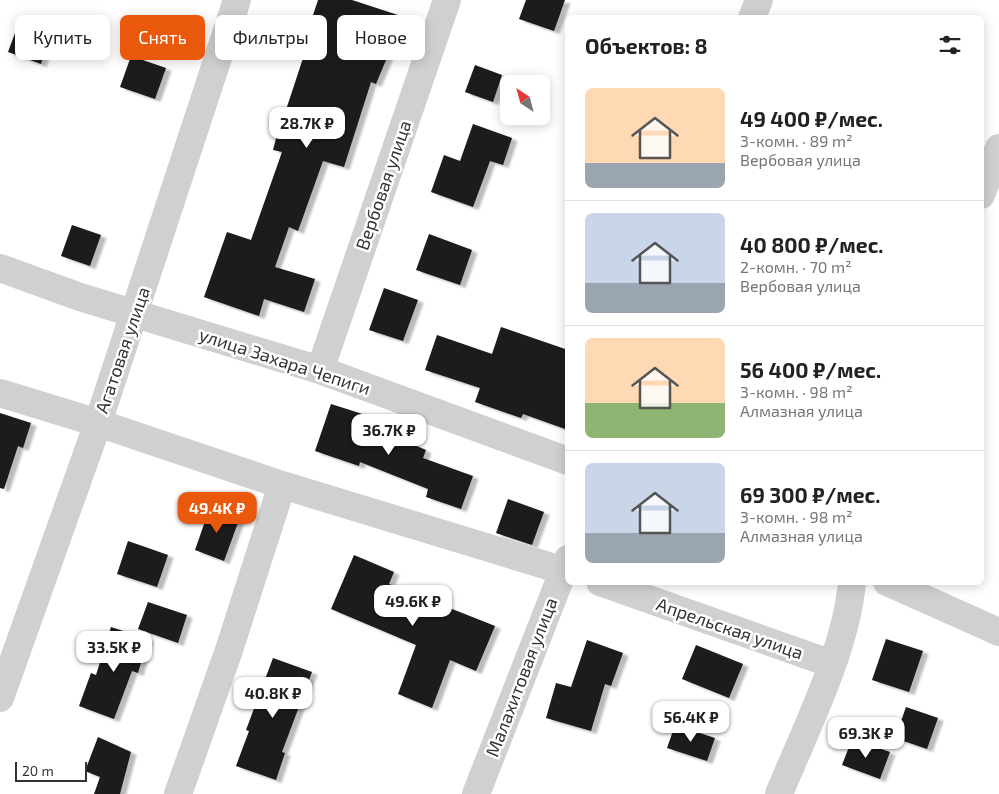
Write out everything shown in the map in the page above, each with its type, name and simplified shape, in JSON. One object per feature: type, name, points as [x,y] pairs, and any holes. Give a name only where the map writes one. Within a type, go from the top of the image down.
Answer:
[{"type":"street","name":"Агатовая улица","points":[[0,698],[98,423],[237,0]]},
{"type":"street","name":"Вербовая улица","points":[[320,370],[447,0]]},
{"type":"street","points":[[753,15],[759,0]]},
{"type":"street","points":[[984,187],[999,148]]},
{"type":"street","name":"улица Захара Чепиги","points":[[0,268],[80,297],[320,370],[565,460]]},
{"type":"street","points":[[0,393],[98,423],[282,485],[565,567]]},
{"type":"street","points":[[178,794],[229,650],[282,485]]},
{"type":"street","name":"Малахитовая улица","points":[[476,794],[565,570]]},
{"type":"street","name":"Апрельская улица","points":[[608,585],[832,664]]},
{"type":"street","points":[[779,794],[832,664],[850,602],[852,585]]},
{"type":"street","points":[[894,585],[999,632]]},
{"type":"building","points":[[318,0],[352,0],[398,15],[337,15],[337,60],[386,60],[376,84],[371,82],[344,167],[323,161],[298,231],[289,227],[275,267],[315,279],[304,312],[264,299],[259,316],[204,297],[227,232],[251,240],[282,152],[273,150],[282,115],[284,116],[302,60],[327,60],[327,15],[313,15]]},
{"type":"building","points":[[526,0],[565,0],[554,31],[519,19]]},
{"type":"building","points":[[15,33],[15,55],[8,52]]},
{"type":"building","points":[[30,60],[42,60],[41,64]]},
{"type":"building","points":[[130,60],[143,60],[166,68],[155,99],[120,87]]},
{"type":"building","points":[[475,65],[502,75],[500,75],[500,81],[493,102],[465,92]]},
{"type":"building","points":[[473,124],[512,138],[503,165],[490,161],[473,207],[431,192],[444,155],[460,161]]},
{"type":"building","points":[[72,225],[101,235],[90,266],[61,256]]},
{"type":"building","points":[[429,234],[472,250],[460,285],[416,270]]},
{"type":"building","points":[[384,288],[418,300],[403,341],[369,330]]},
{"type":"building","points":[[501,327],[565,349],[565,429],[523,414],[521,418],[475,402],[480,388],[425,370],[437,335],[492,354]]},
{"type":"building","points":[[331,404],[375,418],[372,427],[426,450],[423,458],[473,476],[461,509],[426,497],[428,489],[360,462],[359,466],[315,451]]},
{"type":"building","points":[[0,413],[31,423],[23,448],[18,446],[4,489],[0,488]]},
{"type":"building","points":[[508,499],[544,512],[532,545],[496,533]]},
{"type":"building","points":[[210,507],[240,517],[224,561],[195,550]]},
{"type":"building","points":[[128,541],[168,555],[157,587],[117,574]]},
{"type":"building","points":[[354,555],[394,572],[389,584],[495,626],[476,671],[450,660],[432,708],[398,694],[416,645],[331,609]]},
{"type":"building","points":[[148,602],[187,615],[178,643],[138,629]]},
{"type":"building","points":[[111,627],[148,639],[138,673],[132,671],[114,719],[79,706],[91,673],[96,675]]},
{"type":"building","points":[[886,639],[923,651],[909,692],[872,680]]},
{"type":"building","points":[[587,640],[623,653],[611,686],[605,684],[591,731],[546,718],[556,683],[571,687]]},
{"type":"building","points":[[696,645],[743,664],[729,698],[682,679]]},
{"type":"building","points":[[273,658],[312,672],[282,752],[285,753],[276,780],[236,766],[249,731],[246,730]]},
{"type":"building","points":[[906,707],[938,718],[927,749],[895,738]]},
{"type":"building","points":[[675,725],[715,738],[707,761],[667,748]]},
{"type":"building","points":[[98,737],[131,752],[120,794],[94,794],[100,777],[85,771]]},
{"type":"building","points":[[852,739],[890,752],[880,779],[842,765]]}]
